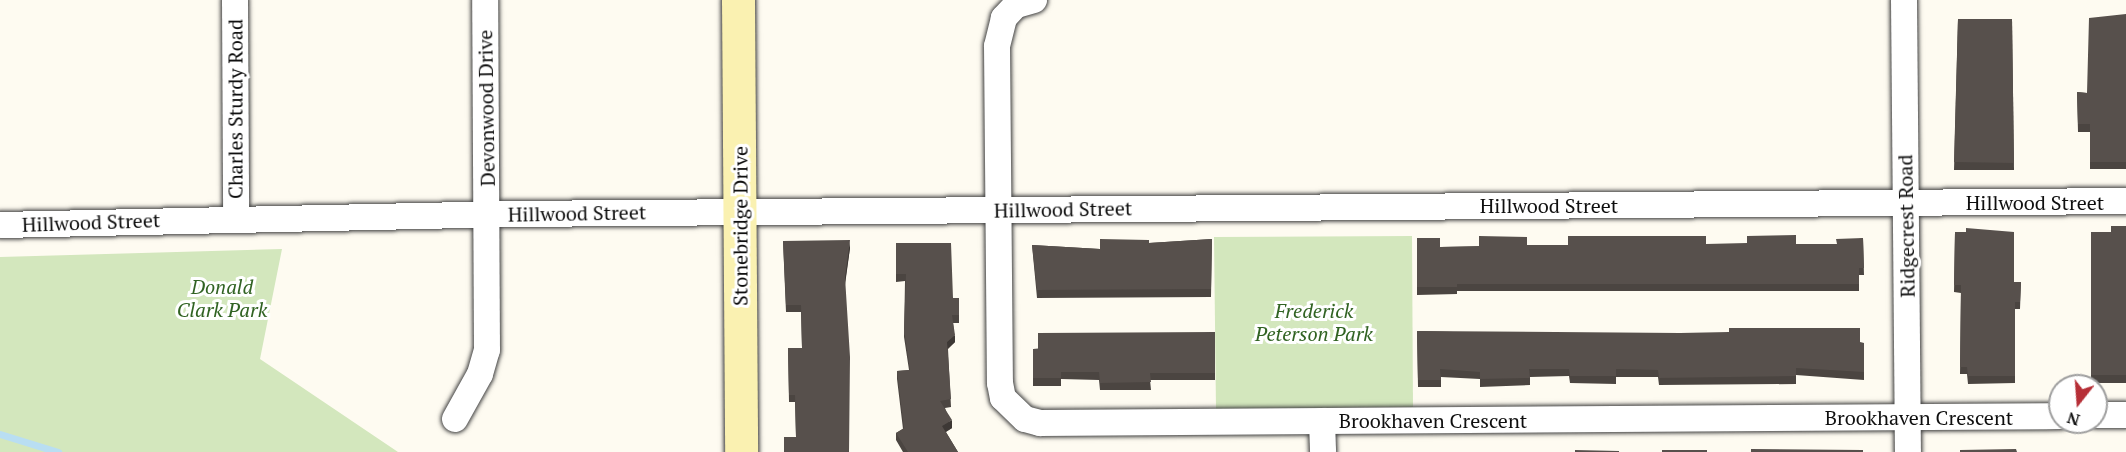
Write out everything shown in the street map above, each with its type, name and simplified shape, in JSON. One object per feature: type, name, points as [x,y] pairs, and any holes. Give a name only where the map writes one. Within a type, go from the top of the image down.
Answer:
[{"type":"street","name":"Charles Sturdy Road","points":[[235,0],[236,218]]},
{"type":"street","name":"Devonwood Drive","points":[[454,419],[480,374],[487,350],[485,0]]},
{"type":"street","name":"Stonebridge Drive","points":[[738,0],[741,452]]},
{"type":"street","name":"Brookhaven Crescent","points":[[1034,0],[1016,5],[999,33],[1000,383],[1013,411],[1040,423],[2048,416]]},
{"type":"street","name":"Ridgecrest Road","points":[[1904,0],[1908,452]]},
{"type":"street","name":"Hillwood Street","points":[[0,225],[236,218],[740,212],[2126,201]]},
{"type":"street","points":[[2108,415],[2126,415]]},
{"type":"street","points":[[1322,421],[1323,452]]},
{"type":"green space","name":"Frederick Peterson Park","points":[[1412,236],[1413,407],[1216,409],[1214,237]]},
{"type":"green space","name":"Donald Clark Park","points":[[282,249],[260,359],[398,452],[0,452],[0,257]]},
{"type":"building","points":[[2126,14],[2126,162],[2090,162],[2090,124],[2078,124],[2077,92],[2087,93],[2089,18]]},
{"type":"building","points":[[1958,19],[2012,19],[2014,163],[1954,162]]},
{"type":"building","points":[[2111,226],[2126,226],[2126,375],[2091,374],[2091,232],[2111,232]]},
{"type":"building","points":[[1966,228],[2014,232],[2014,282],[2021,282],[2020,302],[2015,302],[2015,376],[1968,376],[1967,367],[1960,367],[1961,285],[1954,285],[1955,232],[1966,232]]},
{"type":"building","points":[[1796,235],[1796,244],[1837,244],[1836,239],[1863,238],[1864,268],[1859,268],[1859,284],[1457,284],[1457,287],[1417,287],[1417,238],[1440,238],[1440,247],[1479,246],[1479,236],[1527,237],[1527,245],[1568,245],[1568,236],[1706,236],[1706,244],[1747,243],[1747,236]]},
{"type":"building","points":[[1100,239],[1149,240],[1149,243],[1212,239],[1211,289],[1037,290],[1032,245],[1100,249]]},
{"type":"building","points":[[850,240],[845,277],[850,357],[849,452],[784,452],[784,437],[796,437],[795,395],[789,395],[788,348],[802,348],[801,305],[786,305],[783,241]]},
{"type":"building","points":[[896,243],[951,243],[953,298],[959,298],[959,315],[952,315],[955,335],[947,342],[951,399],[940,401],[952,420],[942,426],[958,452],[908,452],[896,433],[904,428],[897,371],[910,370],[904,329],[906,274],[896,274]]},
{"type":"building","points":[[1729,328],[1860,328],[1860,342],[1864,343],[1864,372],[1796,368],[1796,376],[1659,378],[1658,370],[1616,369],[1616,376],[1570,376],[1569,369],[1529,369],[1530,378],[1480,379],[1480,372],[1440,369],[1441,380],[1418,380],[1417,331],[1680,333],[1729,332]]},
{"type":"building","points":[[1215,332],[1215,373],[1150,373],[1151,382],[1100,383],[1099,372],[1061,372],[1061,378],[1033,378],[1033,349],[1038,349],[1038,333]]},
{"type":"building","points":[[1751,449],[1863,450],[1863,452],[1751,452]]},
{"type":"building","points":[[2016,449],[2017,452],[1960,452],[1960,450]]},
{"type":"building","points":[[1575,450],[1619,451],[1619,452],[1575,452]]},
{"type":"building","points":[[1662,450],[1707,450],[1707,452],[1662,452]]},
{"type":"waterway","points":[[0,434],[58,452]]}]
